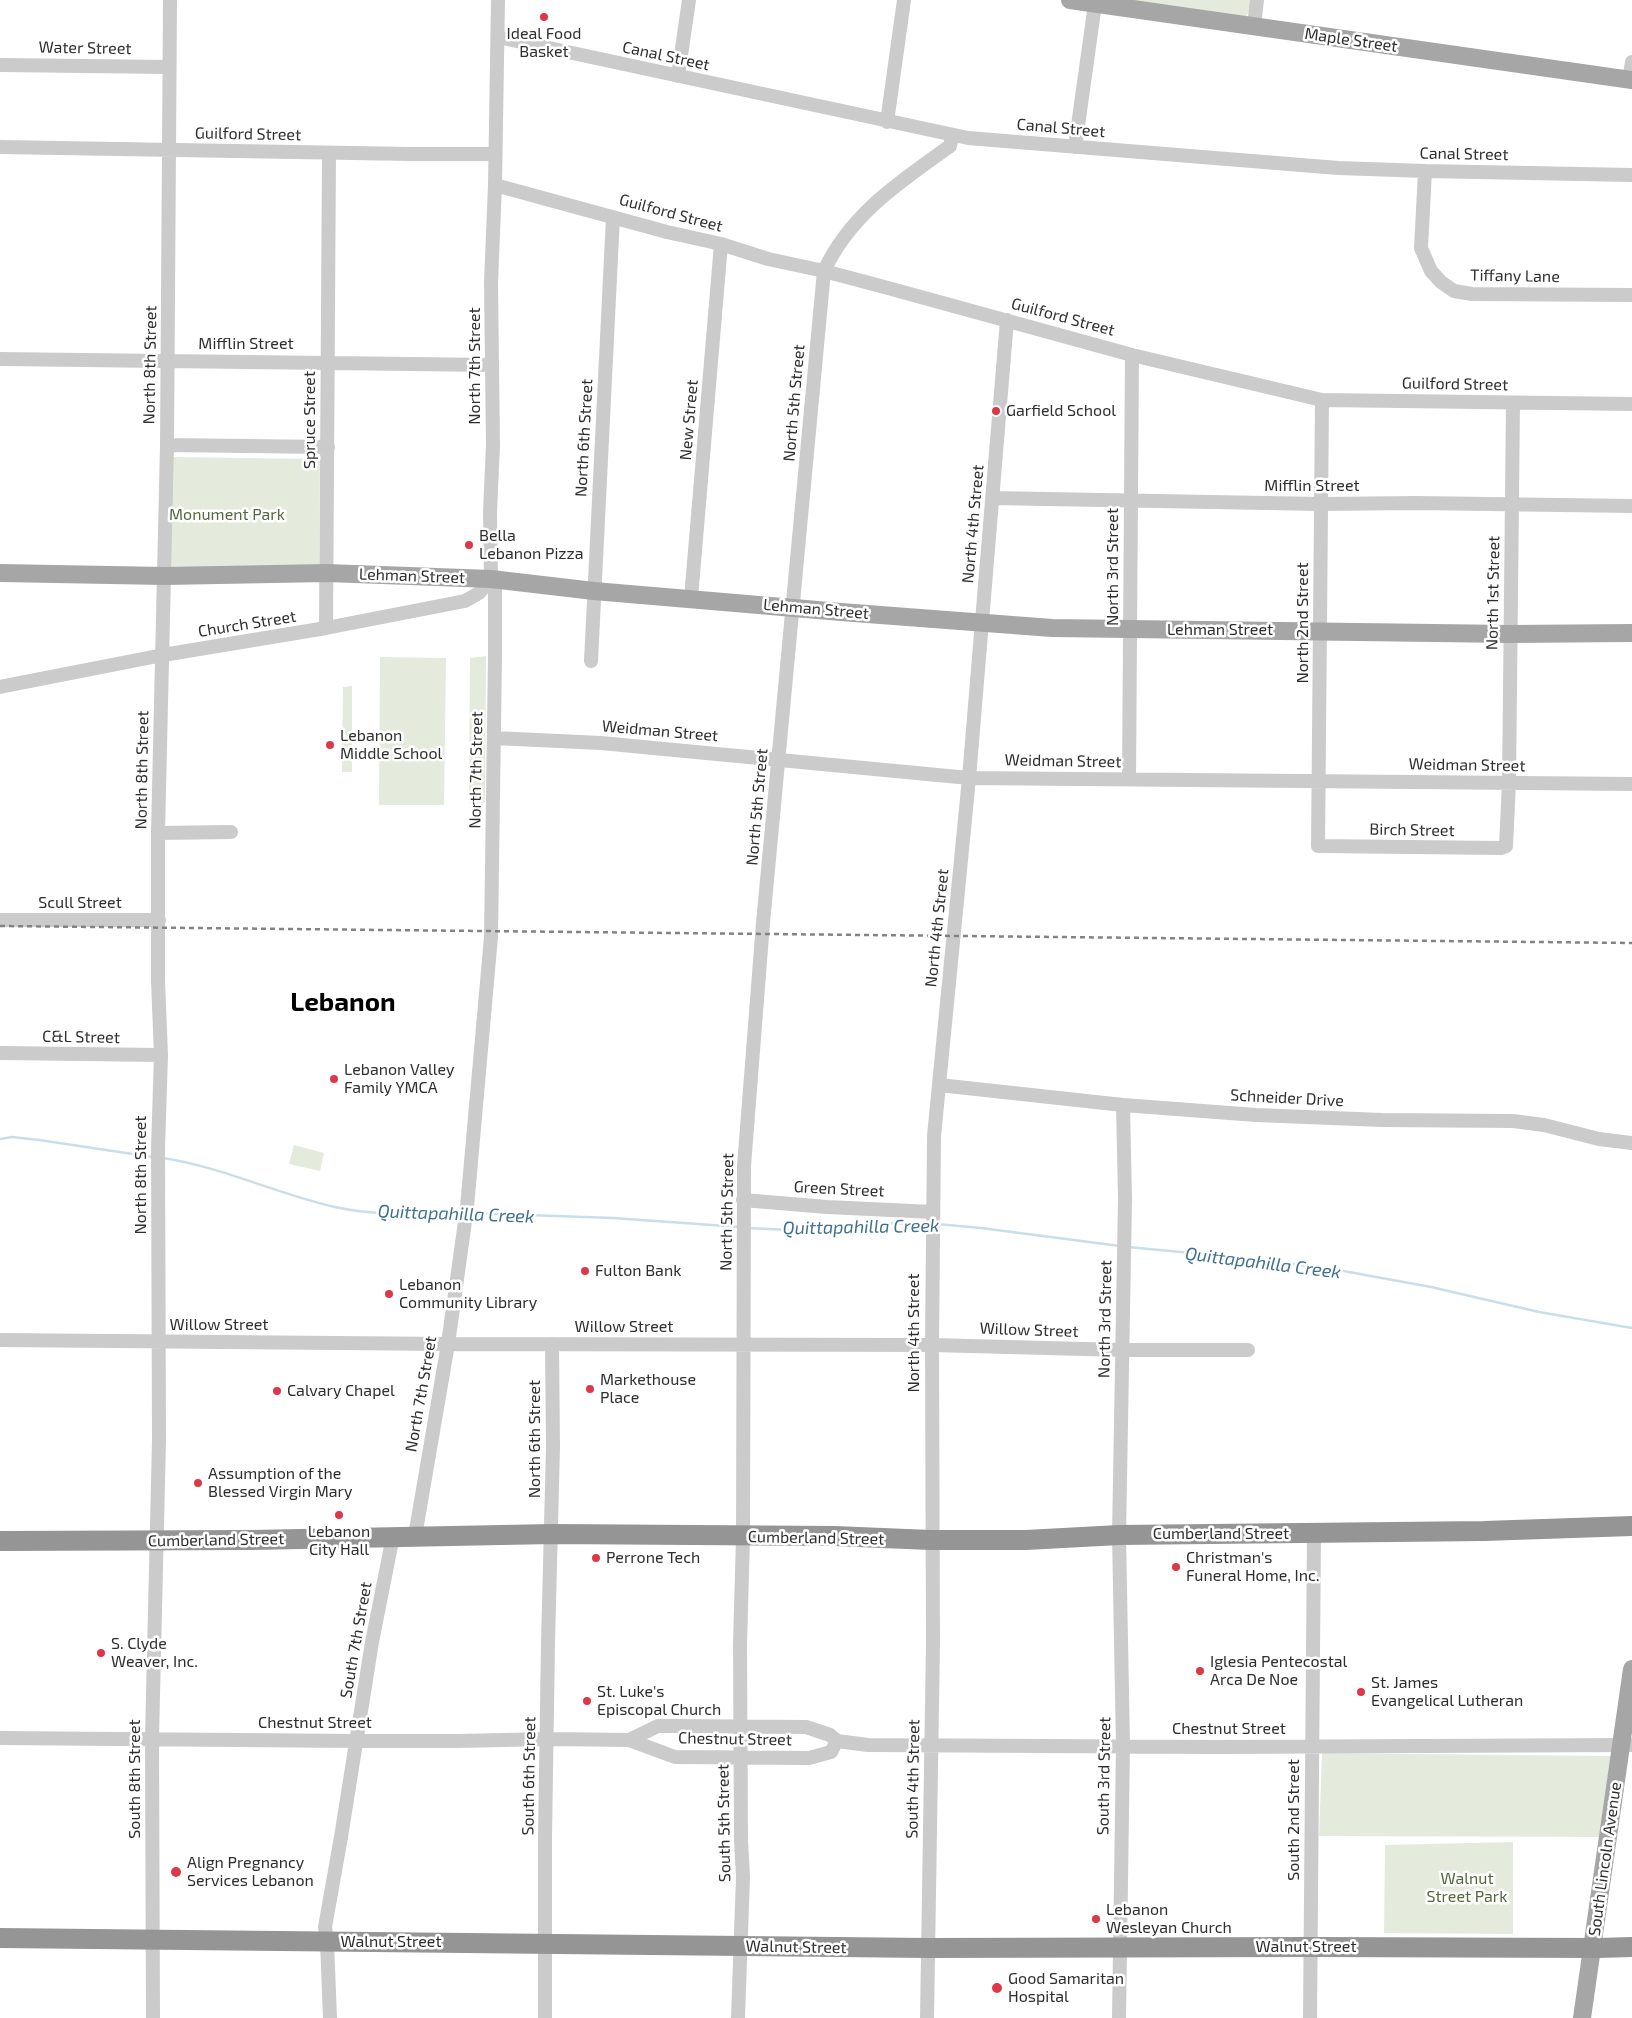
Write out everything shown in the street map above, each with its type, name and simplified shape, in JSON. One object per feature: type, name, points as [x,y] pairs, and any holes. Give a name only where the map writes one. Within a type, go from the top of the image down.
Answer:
[{"type":"highway","name":"Cumberland Street","points":[[0,1541],[251,1540],[552,1534],[744,1537],[834,1536],[932,1540],[1026,1540],[1119,1534],[1314,1533],[1632,1526]]},
{"type":"highway","name":"Walnut Street","points":[[0,1938],[929,1948],[1592,1948],[1632,1946]]},
{"type":"main road","name":"Maple Street","points":[[1070,0],[1631,80]]},
{"type":"main road","name":"Lehman Street","points":[[0,573],[165,576],[327,573],[491,579],[594,591],[982,624],[1130,630],[1320,630],[1510,634],[1632,633]]},
{"type":"main road","name":"South Lincoln Avenue","points":[[1582,2018],[1626,1746],[1632,1669]]},
{"type":"street","name":"North 8th Street","points":[[156,1541],[159,1440],[158,1148],[161,1055],[158,983],[158,833],[167,445],[170,0]]},
{"type":"street","name":"North 7th Street","points":[[415,1536],[448,1344],[465,1223],[491,937],[494,591],[491,579],[490,512],[493,445],[491,283],[495,185],[498,0]]},
{"type":"street","points":[[678,76],[689,0]]},
{"type":"street","points":[[887,122],[904,0]]},
{"type":"street","points":[[1254,26],[1257,0]]},
{"type":"street","points":[[1075,147],[1095,4]]},
{"type":"street","name":"Canal Street","points":[[498,37],[952,136],[1338,168],[1424,172],[1632,175]]},
{"type":"street","points":[[1631,80],[1632,62]]},
{"type":"street","name":"Water Street","points":[[0,65],[169,67]]},
{"type":"street","name":"North 5th Street","points":[[744,1537],[744,1166],[824,271],[830,258],[853,224],[890,189],[950,146],[952,136]]},
{"type":"street","name":"Guilford Street","points":[[0,147],[495,154]]},
{"type":"street","name":"Spruce Street","points":[[326,628],[329,153]]},
{"type":"street","name":"Tiffany Lane","points":[[1424,172],[1421,248],[1431,271],[1441,282],[1454,291],[1472,294],[1632,295]]},
{"type":"street","name":"Guilford Street","points":[[495,185],[721,244],[768,259],[824,271],[1132,354],[1322,400],[1632,404]]},
{"type":"street","name":"North 6th Street","points":[[591,661],[613,216]]},
{"type":"street","name":"New Street","points":[[691,598],[721,244]]},
{"type":"street","name":"North 4th Street","points":[[932,1540],[934,1136],[969,778],[1007,320]]},
{"type":"street","name":"North 3rd Street","points":[[1128,780],[1132,354]]},
{"type":"street","name":"Mifflin Street","points":[[0,359],[492,364]]},
{"type":"street","name":"North 2nd Street","points":[[1318,846],[1322,400]]},
{"type":"street","name":"North 1st Street","points":[[1506,846],[1509,783],[1513,403]]},
{"type":"street","points":[[167,445],[328,447]]},
{"type":"street","name":"Mifflin Street","points":[[992,498],[1321,504],[1416,503],[1632,506]]},
{"type":"street","name":"Church Street","points":[[0,687],[162,655],[326,628],[465,601],[479,593],[491,579]]},
{"type":"street","name":"Weidman Street","points":[[494,738],[601,743],[969,778],[1632,784]]},
{"type":"street","points":[[158,833],[231,832]]},
{"type":"street","name":"Birch Street","points":[[1318,846],[1500,848],[1506,846]]},
{"type":"street","name":"Scull Street","points":[[0,920],[159,920]]},
{"type":"street","name":"C&L Street","points":[[0,1053],[161,1055]]},
{"type":"street","name":"Schneider Drive","points":[[939,1085],[1123,1105],[1282,1116],[1513,1121],[1544,1125],[1599,1139],[1632,1143]]},
{"type":"street","name":"North 3rd Street","points":[[1119,1534],[1123,1105]]},
{"type":"street","name":"Green Street","points":[[743,1200],[827,1207],[933,1220]]},
{"type":"street","name":"Willow Street","points":[[0,1340],[448,1344],[932,1344],[1122,1350],[1248,1350]]},
{"type":"street","name":"North 6th Street","points":[[552,1344],[552,1534]]},
{"type":"street","name":"South 2nd Street","points":[[1310,2018],[1314,1533]]},
{"type":"street","name":"South 6th Street","points":[[546,2018],[548,1643],[552,1534]]},
{"type":"street","name":"South 3rd Street","points":[[1119,1534],[1123,1746],[1119,2018]]},
{"type":"street","name":"South 7th Street","points":[[330,2018],[325,1927],[372,1642],[393,1536]]},
{"type":"street","name":"South 5th Street","points":[[738,2018],[743,1877],[741,1840],[740,1644],[744,1537]]},
{"type":"street","name":"South 4th Street","points":[[928,2018],[933,1643],[932,1540]]},
{"type":"street","name":"South 8th Street","points":[[153,2018],[152,1738],[156,1541]]},
{"type":"street","name":"Chestnut Street","points":[[629,1740],[658,1726],[741,1726],[806,1728],[830,1735],[837,1741],[868,1745],[1626,1746]]},
{"type":"street","name":"Chestnut Street","points":[[0,1738],[458,1742],[548,1739],[629,1740],[675,1757],[741,1759],[808,1758],[821,1756],[832,1752],[837,1741]]},
{"type":"green space","points":[[1126,0],[1251,0],[1250,9],[1246,17]]},
{"type":"green space","name":"Monument Park","points":[[171,457],[320,459],[319,571],[169,572]]},
{"type":"green space","points":[[486,656],[485,803],[469,803],[470,658]]},
{"type":"green space","points":[[380,657],[446,658],[444,805],[379,805]]},
{"type":"green space","points":[[352,686],[352,772],[342,772],[343,687]]},
{"type":"green space","points":[[294,1145],[324,1153],[320,1171],[289,1164]]},
{"type":"green space","points":[[1322,1753],[1612,1756],[1602,1837],[1319,1836]]},
{"type":"green space","name":"Walnut Street Park","points":[[1513,1842],[1513,1934],[1384,1933],[1385,1845]]},
{"type":"waterway","name":"Quittapahilla Creek","points":[[0,1139],[12,1137],[39,1140],[153,1157]]},
{"type":"waterway","name":"Quittapahilla Creek","points":[[163,1158],[228,1174],[313,1202],[350,1210],[398,1214],[460,1213]]},
{"type":"waterway","name":"Quittapahilla Creek","points":[[471,1213],[613,1218],[740,1227]]},
{"type":"waterway","name":"Quittapahilla Creek","points":[[748,1228],[811,1231],[855,1228],[873,1223],[929,1224]]},
{"type":"waterway","name":"Quittapahilla Creek","points":[[937,1224],[1120,1246]]},
{"type":"waterway","name":"Quittapahilla Creek","points":[[1128,1247],[1255,1259],[1338,1270],[1431,1287],[1539,1312],[1632,1328]]},
{"type":"railway","points":[[0,926],[1632,943]]},
{"type":"place","name":"Ideal Food Basket","points":[[544,17]]},
{"type":"place","name":"Garfield School","points":[[996,411]]},
{"type":"place","name":"Bella Lebanon Pizza","points":[[469,545]]},
{"type":"place","name":"Lebanon Middle School","points":[[330,745]]},
{"type":"place","name":"Lebanon Valley Family YMCA","points":[[334,1079]]},
{"type":"place","name":"Fulton Bank","points":[[585,1271]]},
{"type":"place","name":"Lebanon Community Library","points":[[389,1294]]},
{"type":"place","name":"Markethouse Place","points":[[590,1389]]},
{"type":"place","name":"Calvary Chapel","points":[[277,1391]]},
{"type":"place","name":"Assumption of the Blessed Virgin Mary","points":[[198,1483]]},
{"type":"place","name":"Lebanon City Hall","points":[[339,1515]]},
{"type":"place","name":"Perrone Tech","points":[[596,1558]]},
{"type":"place","name":"Christman's Funeral Home, Inc.","points":[[1176,1567]]},
{"type":"place","name":"S. Clyde Weaver, Inc.","points":[[101,1653]]},
{"type":"place","name":"Iglesia Pentecostal Arca De Noe","points":[[1200,1671]]},
{"type":"place","name":"St. James Evangelical Lutheran","points":[[1361,1692]]},
{"type":"place","name":"St. Luke's Episcopal Church","points":[[587,1701]]},
{"type":"place","name":"Align Pregnancy Services Lebanon","points":[[176,1872]]},
{"type":"place","name":"Lebanon Wesleyan Church","points":[[1096,1919]]},
{"type":"place","name":"Good Samaritan Hospital","points":[[997,1988]]},
{"type":"district","name":"Lebanon","points":[[343,1002]]}]
